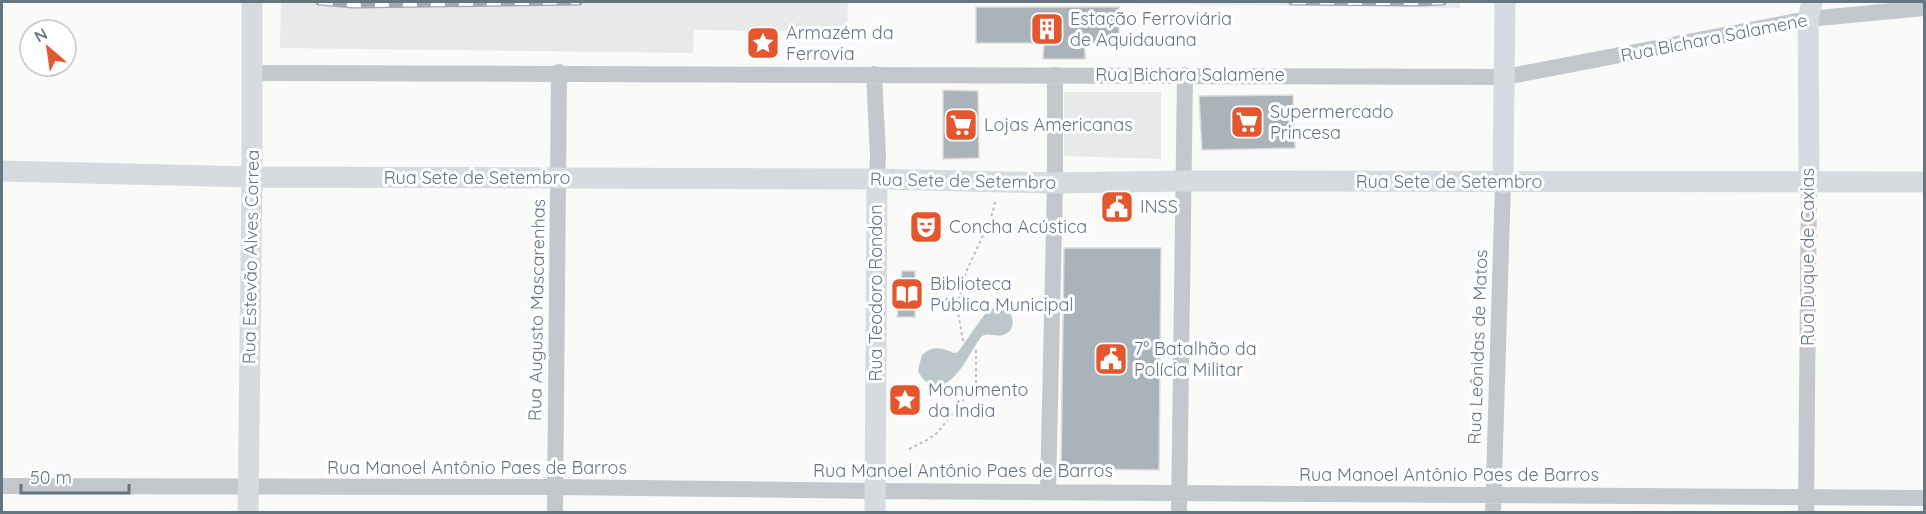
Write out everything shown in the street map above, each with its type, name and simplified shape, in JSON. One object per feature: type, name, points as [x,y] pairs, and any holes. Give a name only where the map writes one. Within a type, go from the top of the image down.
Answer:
[{"type":"main road","name":"Rua Estevão Alves Correa","points":[[248,513],[252,177],[249,2]]},
{"type":"main road","points":[[1503,183],[1505,2]]},
{"type":"main road","name":"Rua Duque de Caxias","points":[[1809,181],[1810,10]]},
{"type":"main road","name":"Rua Sete de Setembro","points":[[2,171],[252,177],[877,179],[1055,183],[1809,181],[1924,183]]},
{"type":"main road","name":"Rua Teodoro Rondon","points":[[875,513],[877,179]]},
{"type":"street","name":"Rua Bichara Salamene","points":[[252,73],[559,72],[1505,77],[1810,10],[1924,8]]},
{"type":"street","name":"Rua Augusto Mascarenhas","points":[[555,513],[559,72]]},
{"type":"street","name":"Rua Teodoro Rondon","points":[[874,74],[877,179]]},
{"type":"street","points":[[1048,491],[1055,183],[1055,75]]},
{"type":"street","points":[[1179,513],[1185,75]]},
{"type":"street","name":"Rua Duque de Caxias","points":[[1806,505],[1809,181]]},
{"type":"street","name":"Rua Leônidas de Matos","points":[[1493,513],[1503,183]]},
{"type":"street","name":"Rua Manoel Antônio Paes de Barros","points":[[2,486],[555,487],[1493,494],[1806,505],[1924,498]]},
{"type":"path","points":[[909,449],[937,433],[976,384],[976,351],[963,340],[957,308],[966,272],[991,218],[1000,182]]},
{"type":"shaded area","points":[[281,2],[848,2],[847,32],[694,30],[693,53],[280,48]]},
{"type":"shaded area","points":[[993,2],[1460,2],[1460,8]]},
{"type":"shaded area","points":[[1064,92],[1161,92],[1161,159],[1064,156]]},
{"type":"shaded area","points":[[996,307],[1005,309],[1011,314],[1013,322],[1010,331],[999,336],[982,336],[956,375],[942,385],[934,385],[924,380],[918,370],[922,355],[934,349],[958,352],[987,311]]},
{"type":"building","name":"Estação Ferroviária de Aquidauana","points":[[976,7],[1119,7],[1119,43],[1085,43],[1085,59],[1043,59],[1044,43],[976,43]]},
{"type":"building","name":"Lojas Americanas","points":[[943,90],[978,91],[979,158],[943,159]]},
{"type":"building","name":"Supermercado Princesa","points":[[1293,95],[1295,148],[1202,150],[1199,96]]},
{"type":"building","name":"7° Batalhão da Polícia Militar","points":[[1064,248],[1161,248],[1159,470],[1061,469]]},
{"type":"building","name":"Biblioteca Pública Municipal","points":[[902,271],[915,271],[915,317],[897,317]]},
{"type":"railway","points":[[319,2],[353,5],[579,2]]},
{"type":"railway","points":[[1292,2],[1443,2]]},
{"type":"place","name":"Estação Ferroviária de Aquidauana","points":[[1047,29]]},
{"type":"place","name":"Armazém da Ferrovia","points":[[763,43]]},
{"type":"place","name":"Supermercado Princesa","points":[[1247,122]]},
{"type":"place","name":"Lojas Americanas","points":[[961,125]]},
{"type":"place","name":"INSS","points":[[1117,207]]},
{"type":"place","name":"Concha Acústica","points":[[926,227]]},
{"type":"place","name":"Biblioteca Pública Municipal","points":[[907,294]]},
{"type":"place","name":"7° Batalhão da Polícia Militar","points":[[1111,359]]},
{"type":"place","name":"Monumento da Índia","points":[[905,400]]}]
